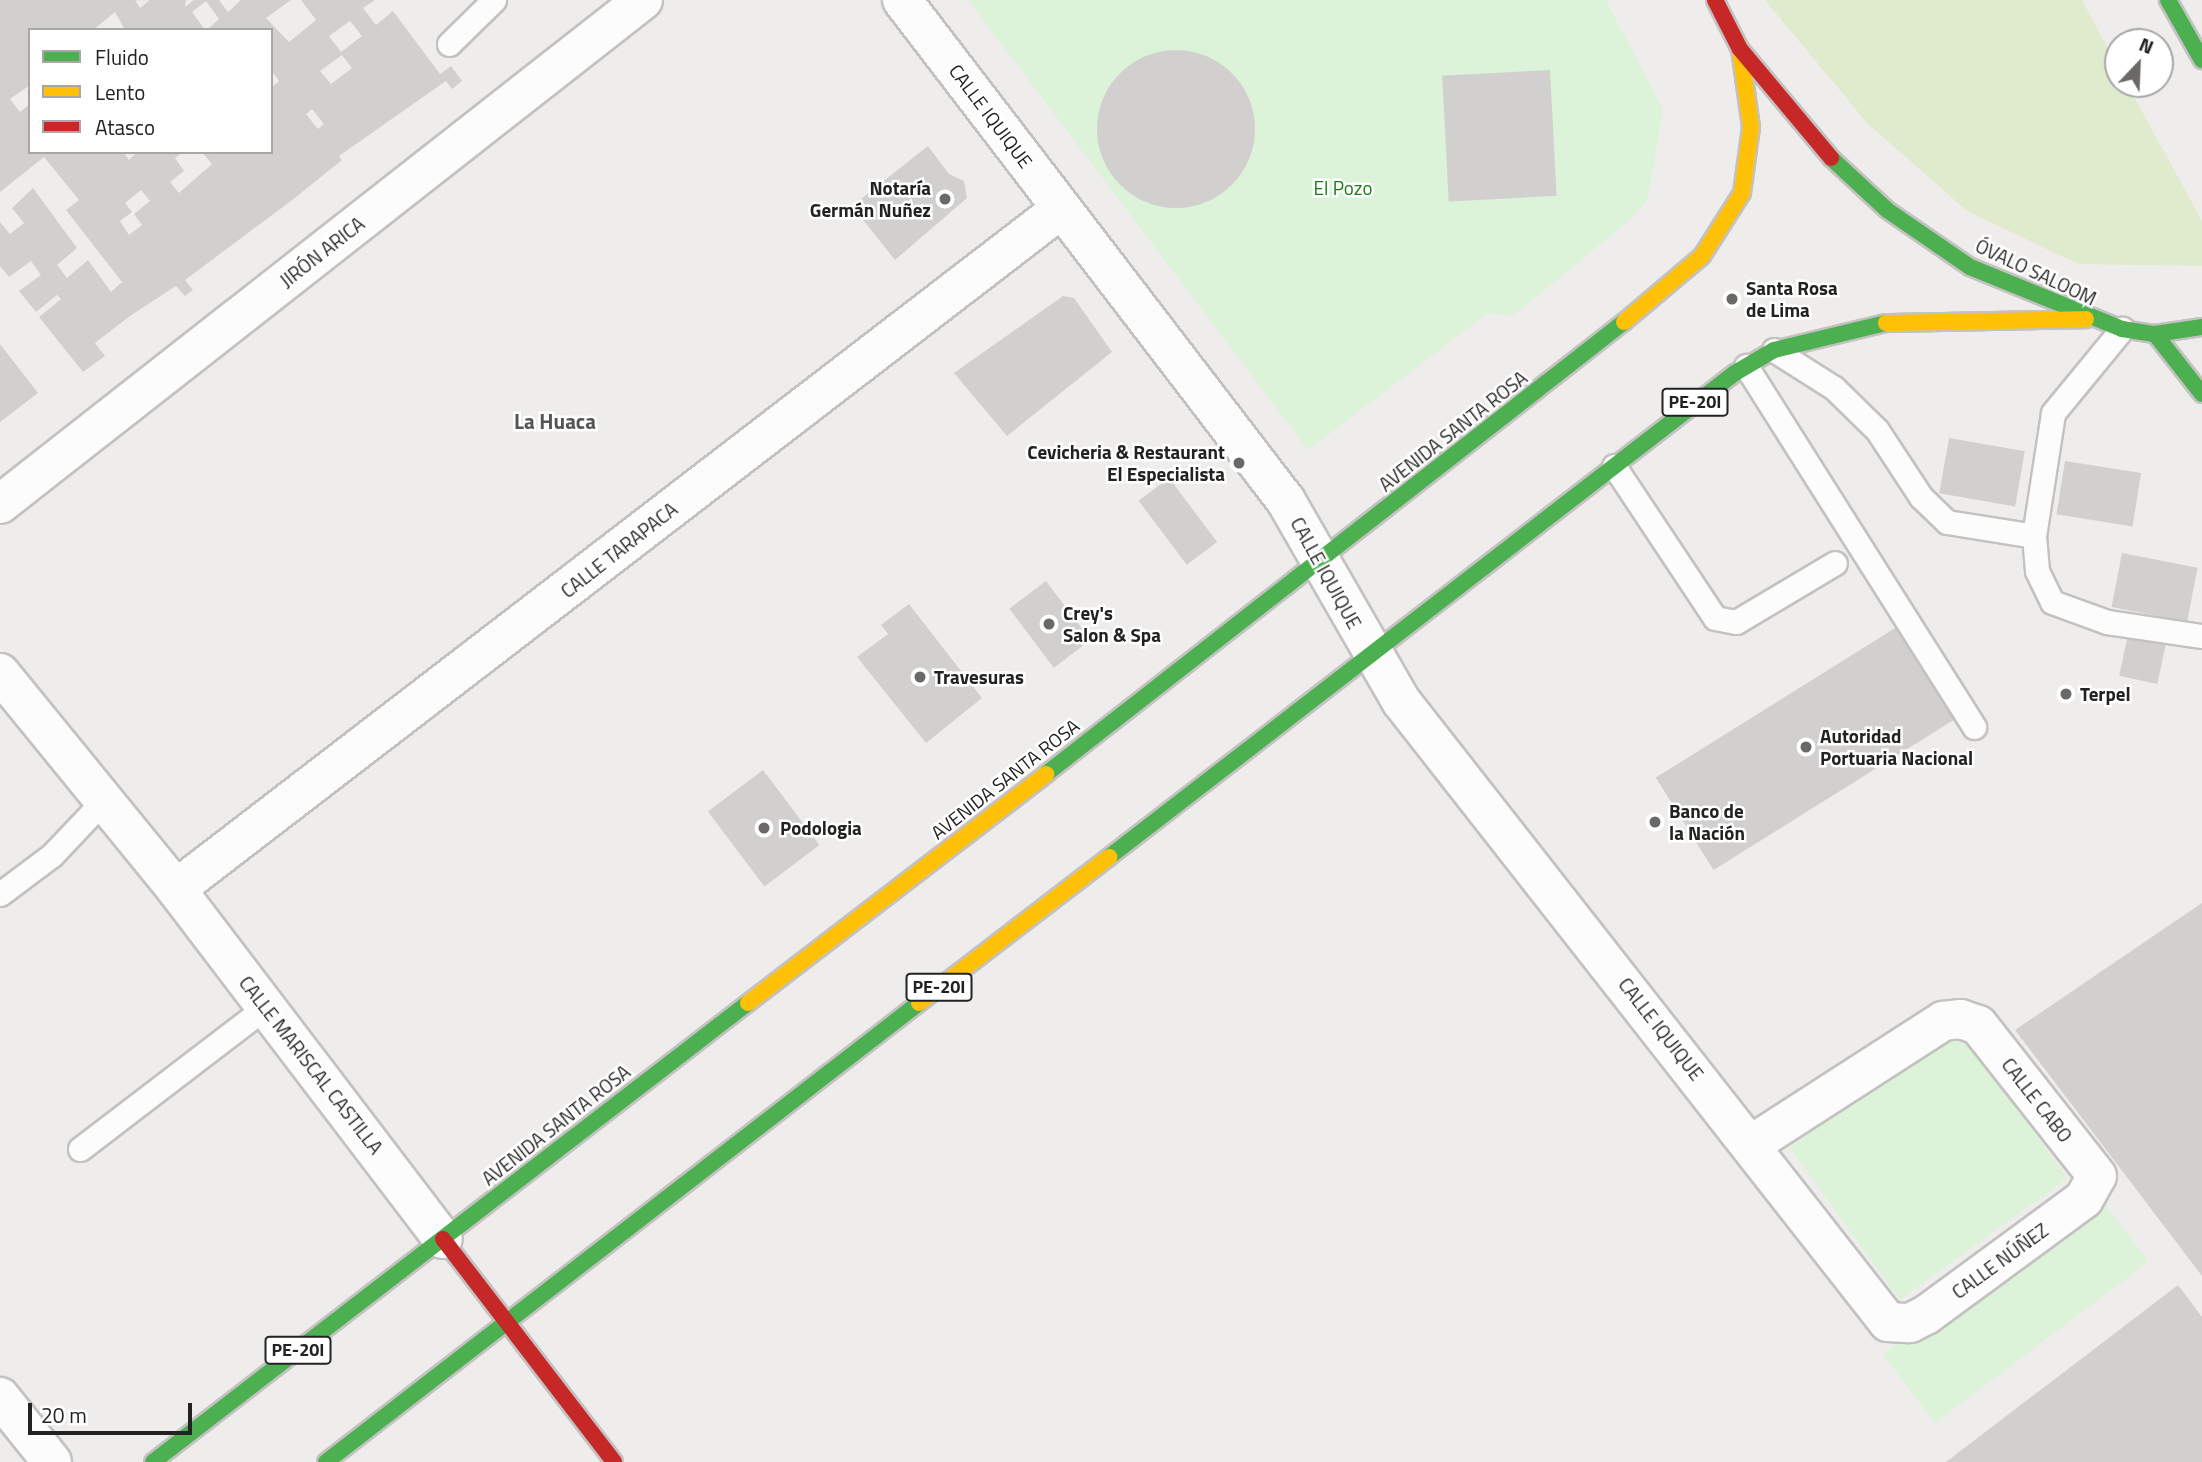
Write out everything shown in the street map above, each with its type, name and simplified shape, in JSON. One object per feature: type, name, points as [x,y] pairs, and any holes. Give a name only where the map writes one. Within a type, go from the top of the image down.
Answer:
[{"type":"main road","name":"ÓVALO SALOOM","points":[[1715,0],[1740,49],[1836,164],[1887,210],[1970,267],[2086,319],[2122,329],[2155,334],[2202,327]]},
{"type":"main road","points":[[2168,0],[2202,60]]},
{"type":"main road","name":"AVENIDA SANTA ROSA","points":[[153,1462],[1319,561],[1702,257],[1728,222],[1748,164],[1749,90],[1740,49]]},
{"type":"main road","name":"PE-20I","points":[[326,1462],[1746,366],[1774,350],[1860,325],[1899,320],[2086,319]]},
{"type":"main road","points":[[2155,334],[2202,394]]},
{"type":"main road","name":"CALLE MARISCAL CASTILLA","points":[[443,1239],[614,1462]]},
{"type":"street","name":"CALLE IQUIQUE","points":[[902,0],[1286,501],[1401,701],[1752,1144],[1888,1322]]},
{"type":"street","name":"JIRÓN ARICA","points":[[0,504],[638,1]]},
{"type":"street","name":"CALLE TARAPACA","points":[[176,889],[1061,209]]},
{"type":"street","name":"CALLE MARISCAL CASTILLA","points":[[0,673],[176,889],[443,1239]]},
{"type":"street","name":"CALLE CABO","points":[[1752,1144],[1943,1021],[1978,1025],[2097,1176]]},
{"type":"street","name":"CALLE NÚÑEZ","points":[[1888,1322],[1910,1323],[1926,1315],[2084,1199],[2097,1176]]},
{"type":"street","points":[[0,1397],[52,1462]]},
{"type":"lane","points":[[449,44],[494,0]]},
{"type":"lane","points":[[2122,329],[2053,413],[2034,536],[2037,571],[2052,602],[2107,622],[2202,636]]},
{"type":"lane","points":[[1774,350],[1834,388],[1877,430],[1921,497],[1947,522],[2034,536]]},
{"type":"lane","points":[[1746,366],[1973,727]]},
{"type":"lane","points":[[1614,466],[1715,618],[1736,622],[1835,563]]},
{"type":"lane","points":[[0,894],[52,855],[104,800]]},
{"type":"lane","points":[[80,1149],[266,1007]]},
{"type":"green space","name":"El Pozo","points":[[968,0],[1606,0],[1663,110],[1648,199],[1631,219],[1513,316],[1488,313],[1308,450]]},
{"type":"green space","points":[[1765,0],[2082,0],[2104,41],[2104,98],[2135,98],[2202,221],[2202,266],[2078,264],[1967,211],[1868,124]]},
{"type":"green space","points":[[1957,1026],[2068,1178],[1900,1300],[1790,1148]]},
{"type":"green space","points":[[2097,1193],[2149,1262],[1935,1423],[1883,1354]]},
{"type":"building","points":[[0,0],[135,0],[140,8],[150,0],[186,0],[185,7],[194,0],[219,0],[228,12],[241,0],[291,0],[266,18],[289,42],[316,20],[301,0],[375,0],[363,8],[376,25],[393,11],[440,74],[451,66],[462,81],[452,89],[446,81],[339,156],[342,160],[185,280],[193,290],[185,296],[176,286],[130,316],[95,343],[105,356],[83,372],[39,317],[61,299],[57,295],[36,312],[19,291],[41,275],[31,261],[9,277],[0,266],[0,222],[10,234],[24,223],[12,208],[33,188],[77,248],[57,265],[67,278],[88,260],[111,292],[122,282],[66,210],[79,200],[44,157],[0,192]],"holes":[[[350,21],[362,36],[341,52],[329,36]],[[342,55],[352,68],[331,84],[320,71]],[[312,109],[324,124],[318,129],[306,114]],[[141,190],[150,201],[134,214],[142,225],[129,235],[120,221],[132,212],[125,203]]]},
{"type":"building","points":[[1176,50],[1206,56],[1232,73],[1249,99],[1255,129],[1249,159],[1232,185],[1206,202],[1176,208],[1146,202],[1120,185],[1103,159],[1097,129],[1103,99],[1120,73],[1146,56]]},
{"type":"building","points":[[1550,70],[1557,196],[1449,201],[1442,76]]},
{"type":"building","points":[[928,146],[949,174],[964,181],[967,198],[895,260],[852,206]]},
{"type":"building","points":[[1063,296],[1074,298],[1112,352],[1007,436],[954,373]]},
{"type":"building","points":[[0,344],[38,393],[0,422]]},
{"type":"building","points":[[1949,438],[2025,451],[2015,507],[1939,493]]},
{"type":"building","points":[[2065,461],[2141,473],[2133,526],[2057,514]]},
{"type":"building","points":[[1169,478],[1217,542],[1187,565],[1139,501]]},
{"type":"building","points":[[2122,553],[2198,568],[2187,622],[2112,607]]},
{"type":"building","name":"Crey's Salon & Spa","points":[[1046,581],[1091,640],[1054,668],[1009,609]]},
{"type":"building","name":"Travesuras","points":[[909,604],[982,698],[926,743],[857,657],[888,634],[881,625]]},
{"type":"building","name":"Autoridad Portuaria Nacional","points":[[1900,625],[1958,717],[1714,870],[1656,778]]},
{"type":"building","points":[[2130,625],[2168,633],[2157,684],[2119,676]]},
{"type":"building","name":"Podologia","points":[[763,770],[820,845],[764,887],[708,812]]},
{"type":"building","points":[[2202,903],[2202,1276],[2015,1030]]},
{"type":"building","points":[[2178,1285],[2202,1317],[2202,1462],[1946,1462]]},
{"type":"traffic: fast","points":[[2168,0],[2202,60]]},
{"type":"traffic: fast","points":[[1831,158],[1887,210],[1970,267],[2122,329],[2155,334],[2202,327]]},
{"type":"traffic: fast","points":[[1046,774],[1624,322]]},
{"type":"traffic: fast","points":[[1109,857],[1735,373],[1774,350],[1886,323]]},
{"type":"traffic: fast","points":[[2155,334],[2202,394]]},
{"type":"traffic: fast","points":[[153,1462],[748,1003]]},
{"type":"traffic: fast","points":[[326,1462],[919,1003]]},
{"type":"traffic: slow","points":[[1624,322],[1702,256],[1742,193],[1751,127],[1740,49]]},
{"type":"traffic: slow","points":[[1886,323],[2086,319]]},
{"type":"traffic: slow","points":[[748,1003],[1046,774]]},
{"type":"traffic: slow","points":[[919,1003],[1109,857]]},
{"type":"traffic: jam","points":[[1715,0],[1740,49],[1831,158]]},
{"type":"traffic: jam","points":[[443,1239],[614,1462]]},
{"type":"place","name":"Notaría Germán Nuñez","points":[[945,199]]},
{"type":"place","name":"Santa Rosa de Lima","points":[[1732,299]]},
{"type":"place","name":"Cevicheria & Restaurant El Especialista","points":[[1239,463]]},
{"type":"place","name":"Crey's Salon & Spa","points":[[1049,624]]},
{"type":"place","name":"Travesuras","points":[[920,677]]},
{"type":"place","name":"Terpel","points":[[2066,694]]},
{"type":"place","name":"Autoridad Portuaria Nacional","points":[[1806,747]]},
{"type":"place","name":"Banco de la Nación","points":[[1655,822]]},
{"type":"place","name":"Podologia","points":[[764,828]]},
{"type":"district","name":"La Huaca","points":[[555,421]]}]
